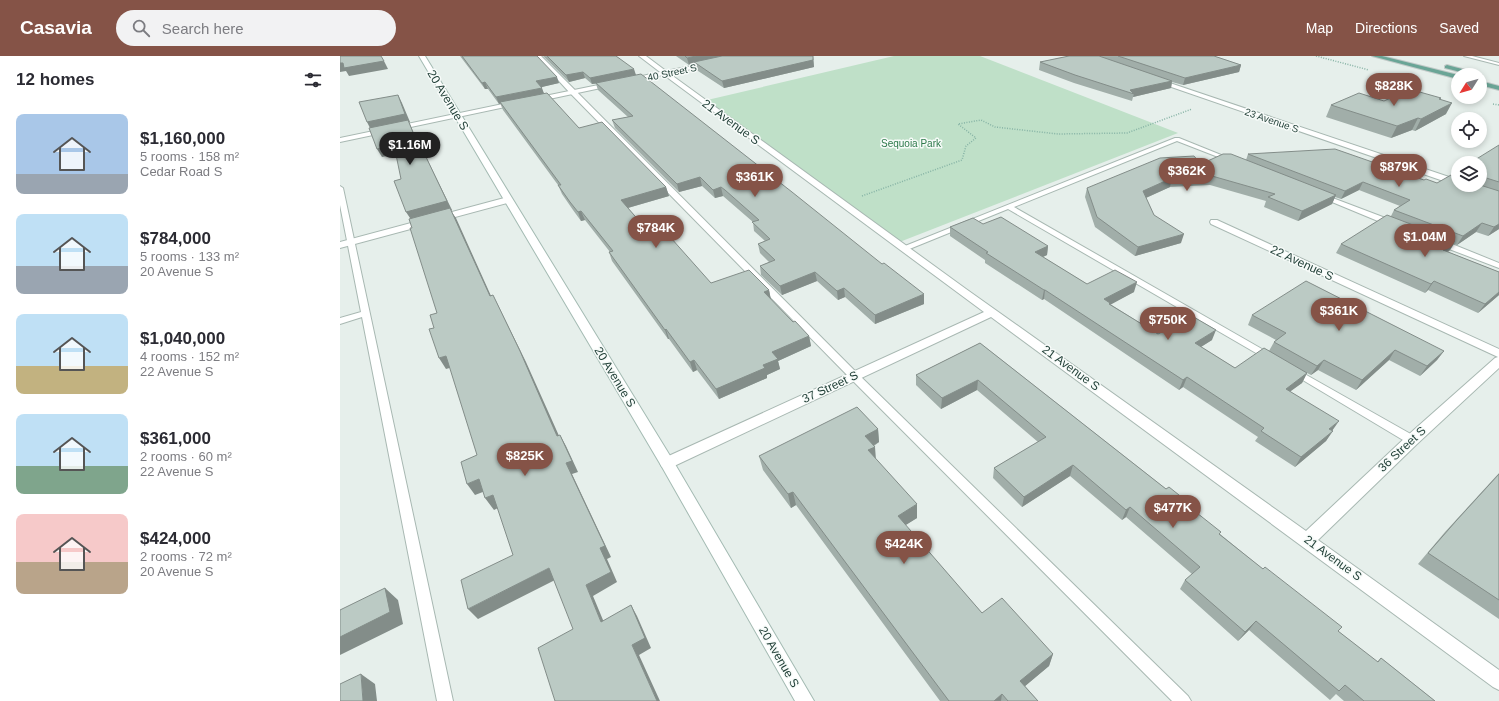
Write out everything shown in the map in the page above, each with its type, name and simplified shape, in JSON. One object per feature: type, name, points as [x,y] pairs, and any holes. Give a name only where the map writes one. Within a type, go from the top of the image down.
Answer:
[{"type":"main road","points":[[1375,56],[1451,75]]},
{"type":"main road","points":[[1442,66],[1451,68]]},
{"type":"main road","points":[[1487,85],[1499,88]]},
{"type":"street","name":"20 Avenue S","points":[[422,56],[667,463],[805,701]]},
{"type":"street","name":"21 Avenue S","points":[[642,56],[904,248],[1308,539],[1499,681]]},
{"type":"street","name":"40 Street S","points":[[626,81],[716,62]]},
{"type":"street","name":"23 Avenue S","points":[[1150,78],[1451,181]]},
{"type":"street","points":[[340,140],[619,83]]},
{"type":"street","points":[[340,245],[508,200]]},
{"type":"street","name":"22 Avenue S","points":[[1214,222],[1499,354]]},
{"type":"street","name":"37 Street S","points":[[667,463],[993,312]]},
{"type":"street","name":"36 Street S","points":[[1308,539],[1412,440],[1499,361]]},
{"type":"lane","points":[[538,56],[854,376],[1183,701]]},
{"type":"lane","points":[[1466,56],[1499,64]]},
{"type":"lane","points":[[904,248],[1177,138],[1243,164]]},
{"type":"lane","points":[[340,188],[445,701]]},
{"type":"lane","points":[[1316,194],[1404,228]]},
{"type":"lane","points":[[1008,206],[1412,440]]},
{"type":"lane","points":[[1433,240],[1499,266]]},
{"type":"lane","points":[[340,321],[366,313]]},
{"type":"path","points":[[842,203],[962,160],[966,146],[976,138],[958,124],[981,120],[995,128],[1058,134],[1127,133],[1215,100]]},
{"type":"green space","name":"Sequoia Park","points":[[894,56],[980,56],[1178,133],[897,243],[703,101]]},
{"type":"building","points":[[340,56],[381,56],[384,61],[344,68],[343,63],[340,63]]},
{"type":"building","points":[[462,56],[537,56],[557,77],[536,81],[542,88],[496,97],[485,82],[482,83]]},
{"type":"building","points":[[547,56],[616,56],[634,69],[590,78],[583,72],[566,75]]},
{"type":"building","points":[[685,56],[696,56],[687,58]]},
{"type":"building","points":[[722,56],[813,56],[813,60],[722,81],[694,62]]},
{"type":"building","points":[[1069,56],[1099,56],[1172,81],[1130,90],[1134,94],[1040,62]]},
{"type":"building","points":[[1118,56],[1214,56],[1241,65],[1185,78]]},
{"type":"building","points":[[641,74],[882,264],[884,263],[924,294],[875,315],[844,288],[837,291],[815,272],[780,286],[760,266],[775,260],[758,244],[770,239],[752,222],[759,220],[721,187],[713,190],[700,177],[677,184],[612,120],[633,116],[596,83]]},
{"type":"building","points":[[1409,89],[1441,98],[1439,99],[1451,104],[1421,119],[1418,118],[1397,126],[1331,105],[1359,93],[1384,101]]},
{"type":"building","points":[[547,93],[579,128],[602,122],[666,187],[621,200],[654,238],[665,234],[671,238],[711,283],[749,270],[769,290],[764,292],[809,336],[772,352],[778,359],[763,365],[765,368],[716,389],[694,360],[690,362],[666,329],[665,330],[609,252],[613,251],[581,211],[578,212],[570,202],[558,185],[561,185],[500,102]]},
{"type":"building","points":[[398,95],[405,114],[367,122],[359,102]]},
{"type":"building","points":[[408,120],[423,157],[426,157],[447,201],[406,212],[394,181],[401,179],[394,145],[377,149],[369,128]]},
{"type":"building","points":[[1499,145],[1499,182],[1487,178],[1487,156],[1481,156]]},
{"type":"building","points":[[1335,149],[1424,180],[1426,179],[1437,183],[1451,175],[1451,192],[1487,192],[1487,187],[1499,191],[1499,224],[1494,227],[1482,223],[1463,236],[1394,210],[1410,200],[1363,182],[1345,191],[1248,154]]},
{"type":"building","points":[[1223,154],[1231,154],[1336,195],[1302,211],[1268,197],[1275,194],[1212,176],[1172,178],[1143,191],[1154,215],[1184,234],[1138,247],[1097,217],[1087,188],[1160,158],[1194,156],[1201,164]]},
{"type":"building","points":[[450,208],[490,296],[493,295],[520,351],[557,436],[560,435],[572,461],[566,463],[605,546],[600,548],[611,572],[586,585],[601,622],[631,605],[645,638],[632,645],[657,701],[555,701],[538,648],[573,629],[549,568],[468,609],[461,580],[513,555],[493,495],[485,498],[479,479],[467,484],[461,462],[477,455],[446,356],[439,358],[429,329],[434,328],[430,315],[437,313],[410,228],[412,228],[409,219]]},
{"type":"building","points":[[1387,215],[1455,241],[1443,250],[1499,272],[1499,292],[1485,304],[1434,281],[1431,284],[1341,244]]},
{"type":"building","points":[[1001,217],[1048,246],[1035,252],[1087,284],[1115,270],[1137,282],[1104,299],[1110,303],[1109,304],[1158,334],[1192,316],[1216,330],[1195,343],[1235,368],[1264,348],[1307,373],[1286,389],[1339,421],[1329,429],[1333,431],[1301,457],[1261,431],[1264,428],[1187,377],[1183,380],[986,253],[988,252],[950,227],[973,218],[983,224]]},
{"type":"building","points":[[1306,281],[1444,351],[1427,366],[1395,350],[1362,380],[1324,360],[1317,366],[1274,342],[1286,333],[1252,315]]},
{"type":"building","points":[[980,343],[1166,489],[1169,487],[1199,511],[1197,513],[1221,532],[1219,534],[1263,569],[1265,567],[1342,627],[1338,631],[1378,662],[1381,658],[1435,701],[1364,701],[1345,685],[1339,691],[1256,621],[1245,632],[1185,580],[1200,567],[1130,507],[1126,510],[1073,465],[1024,497],[994,468],[1046,437],[978,380],[942,398],[916,375]]},
{"type":"building","points":[[857,407],[878,429],[865,436],[875,447],[868,450],[917,504],[898,516],[982,613],[1002,598],[1053,654],[1020,681],[1038,701],[1008,701],[1002,694],[994,701],[949,701],[793,492],[788,494],[759,456]]},
{"type":"building","points":[[1499,474],[1499,600],[1428,553]]},
{"type":"building","points":[[385,588],[390,612],[340,637],[340,610]]},
{"type":"building","points":[[361,674],[363,701],[340,701],[340,684]]}]
